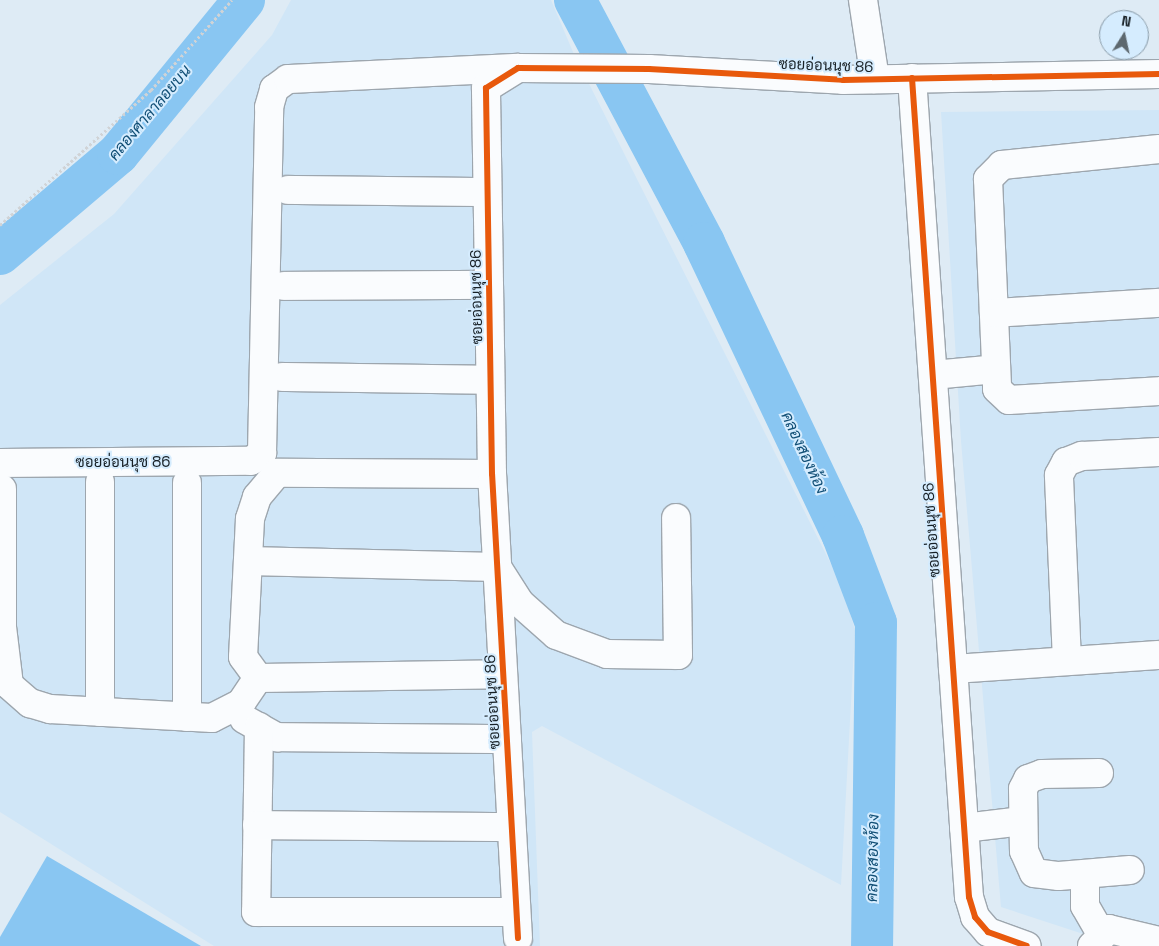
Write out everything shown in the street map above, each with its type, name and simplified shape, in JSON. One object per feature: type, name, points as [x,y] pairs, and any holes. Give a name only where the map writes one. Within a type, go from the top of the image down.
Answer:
[{"type":"street","points":[[863,0],[875,79]]},
{"type":"street","name":"ซอยอ่อนนุช 86","points":[[1,476],[251,461],[262,453],[269,107],[274,89],[288,79],[571,67],[649,68],[875,79],[1159,74]]},
{"type":"street","name":"ซอยอ่อนนุช 86","points":[[257,825],[256,912],[517,925],[492,474],[486,192],[486,88],[518,68]]},
{"type":"street","name":"ซอยอ่อนนุช 86","points":[[912,78],[970,897],[975,917],[987,939],[1027,946]]},
{"type":"street","points":[[1159,148],[1002,165],[988,179],[997,389],[1009,400],[1159,391]]},
{"type":"street","points":[[288,190],[486,192]]},
{"type":"street","points":[[284,286],[488,285]]},
{"type":"street","points":[[994,313],[1159,303]]},
{"type":"street","points":[[933,375],[996,369]]},
{"type":"street","points":[[282,377],[490,380]]},
{"type":"street","points":[[1067,661],[1058,475],[1066,462],[1082,456],[1159,452]]},
{"type":"street","points":[[258,678],[243,657],[250,519],[257,497],[276,473],[492,474]]},
{"type":"street","points":[[1,476],[2,627],[9,685],[30,703],[43,707],[100,712],[212,718],[240,703],[258,678]]},
{"type":"street","points":[[100,482],[100,712]]},
{"type":"street","points":[[187,483],[188,717]]},
{"type":"street","points":[[248,562],[497,567],[520,603],[556,635],[607,654],[678,655],[676,518]]},
{"type":"street","points":[[954,668],[1159,655]]},
{"type":"street","points":[[258,678],[503,674]]},
{"type":"street","points":[[228,710],[277,737],[507,739]]},
{"type":"street","points":[[259,727],[257,825],[511,827]]},
{"type":"street","points":[[1099,773],[1042,774],[1028,780],[1023,789],[1024,851],[1034,873],[1059,876],[1130,870]]},
{"type":"street","points":[[964,828],[1023,821]]},
{"type":"street","points":[[1085,874],[1085,906],[1097,941],[1109,929],[1159,941]]},
{"type":"path","points":[[0,225],[151,90],[232,0]]},
{"type":"shaded area","points":[[291,0],[551,0],[573,52],[841,584],[855,630],[841,885],[542,726],[532,732],[540,946],[214,946],[0,812],[0,305],[114,214],[272,35]]},
{"type":"shaded area","points":[[1159,110],[1159,946],[1120,946],[1001,907],[961,441],[941,112]]},
{"type":"water","points":[[47,856],[201,946],[0,946],[0,937]]},
{"type":"waterway","name":"คลองศาลาลอยบน","points":[[0,254],[118,154],[244,0]]},
{"type":"waterway","name":"คลองสองห้อง","points":[[575,0],[704,243],[843,536],[876,623],[872,946]]},
{"type":"cycle path","points":[[518,938],[492,474],[486,88],[518,68],[649,69],[843,80],[1159,74]]},
{"type":"cycle path","points":[[912,78],[969,897],[975,917],[988,932],[1027,946]]}]
